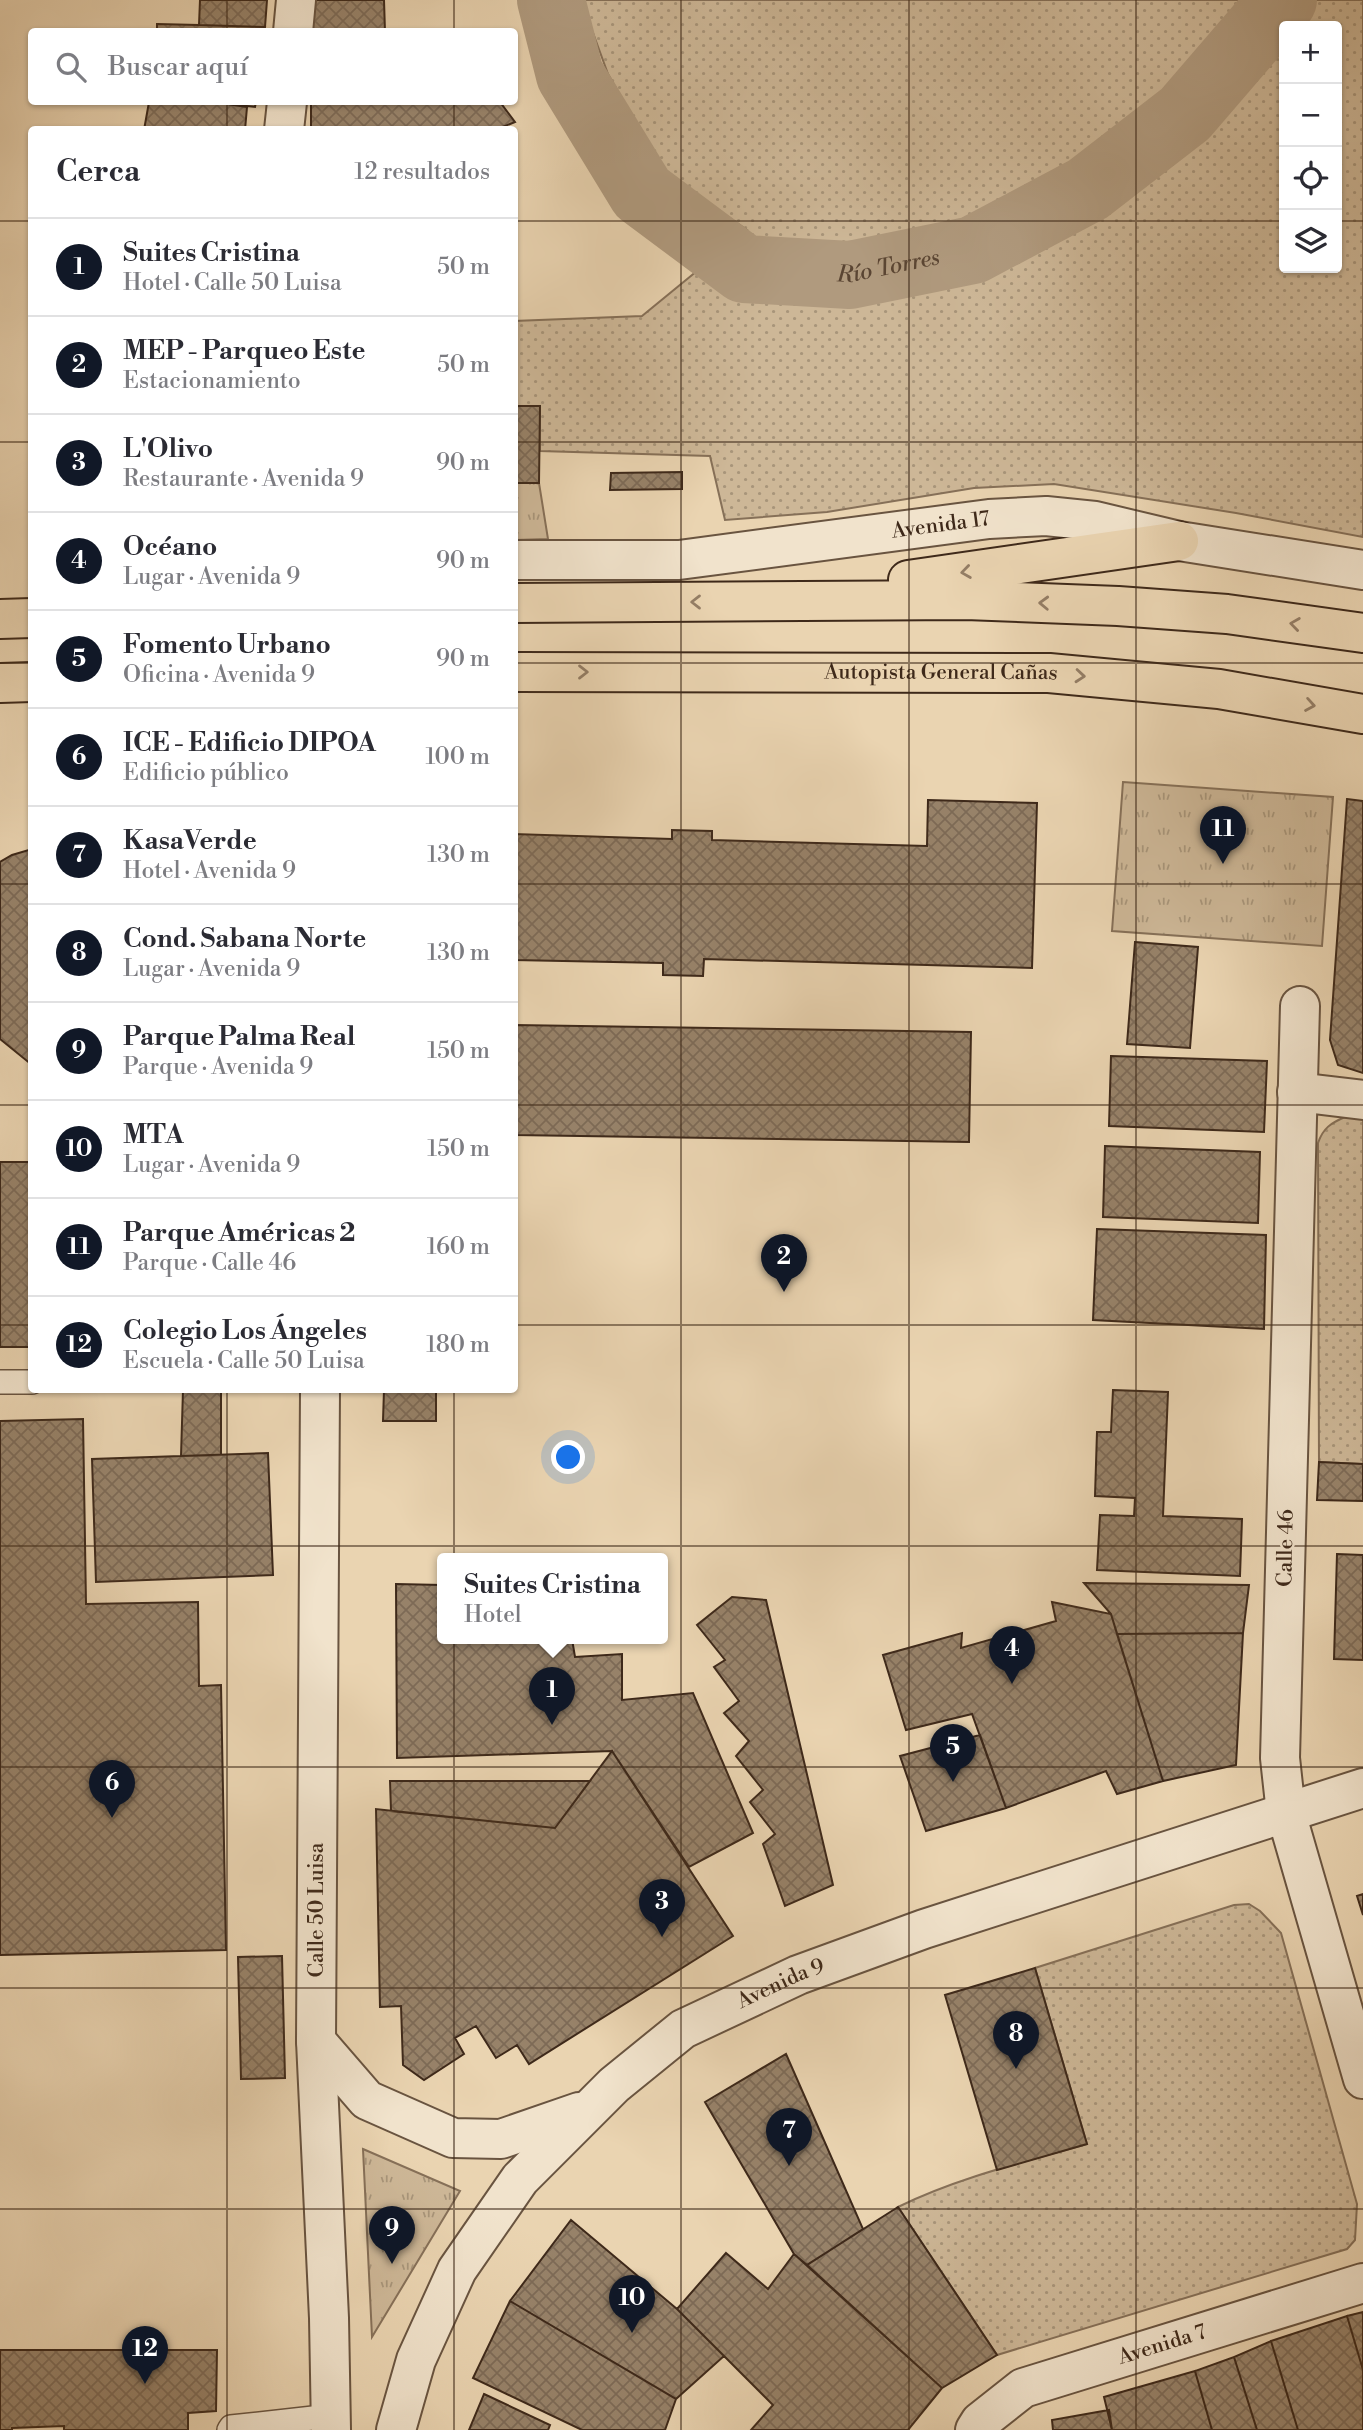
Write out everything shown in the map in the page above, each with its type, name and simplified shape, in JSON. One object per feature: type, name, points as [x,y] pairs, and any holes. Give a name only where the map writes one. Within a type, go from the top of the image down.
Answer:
[{"type":"highway","points":[[764,601],[1179,541]]},
{"type":"highway","points":[[518,603],[966,600],[1118,606],[1227,614],[1363,633]]},
{"type":"highway","points":[[0,619],[28,618]]},
{"type":"highway","name":"Autopista General Cañas","points":[[518,672],[1049,673],[1219,689],[1363,714]]},
{"type":"highway","points":[[0,683],[28,682]]},
{"type":"street","points":[[293,28],[296,0]]},
{"type":"street","points":[[284,126],[287,105]]},
{"type":"street","name":"Avenida 17","points":[[518,560],[678,560],[989,519],[1046,516],[1095,521],[1179,541],[1363,570]]},
{"type":"street","name":"Calle 46","points":[[1300,1006],[1280,1758],[1286,1813],[1363,2078]]},
{"type":"street","points":[[1297,1092],[1363,1100]]},
{"type":"street","name":"Calle 50 Luisa","points":[[320,1393],[316,2041],[331,2423]]},
{"type":"street","name":"Avenida 9","points":[[396,2430],[416,2360],[457,2270],[520,2179],[614,2085],[682,2029],[798,1975],[924,1929],[1363,1788]]},
{"type":"street","points":[[316,2041],[367,2100],[453,2138],[501,2139],[547,2125],[591,2107]]},
{"type":"street","name":"Avenida 7","points":[[975,2430],[980,2422],[1023,2388],[1363,2283]]},
{"type":"lane","points":[[0,1382],[28,1382]]},
{"type":"lane","points":[[229,2430],[232,2427],[331,2423]]},
{"type":"green space","points":[[581,0],[1363,0],[1363,537],[1236,513],[1054,484],[974,488],[827,512],[725,520],[710,456],[540,451],[540,406],[518,406],[518,321],[642,316],[747,230],[663,171],[608,74]]},
{"type":"green space","points":[[518,483],[539,483],[548,539],[518,540]]},
{"type":"green space","points":[[1123,782],[1333,797],[1322,946],[1112,931]]},
{"type":"green space","points":[[1345,1117],[1363,1119],[1363,1464],[1319,1462],[1318,1143],[1328,1127]]},
{"type":"green space","points":[[1249,1904],[1260,1911],[1281,1933],[1357,2204],[1355,2240],[1347,2249],[997,2355],[898,2207],[967,2179],[1087,2144],[1035,1968],[1234,1905]]},
{"type":"green space","points":[[363,2149],[460,2191],[372,2337]]},
{"type":"building","points":[[200,0],[267,0],[265,27],[199,25]]},
{"type":"building","points":[[313,0],[384,0],[385,28],[311,28]]},
{"type":"building","points":[[157,24],[265,27],[265,28],[157,28]]},
{"type":"building","points":[[148,105],[247,107],[245,126],[145,126]]},
{"type":"building","points":[[311,105],[502,105],[515,122],[505,126],[311,126]]},
{"type":"building","points":[[518,406],[540,406],[539,483],[518,483]]},
{"type":"building","points":[[682,472],[682,489],[610,490],[611,473]]},
{"type":"building","points":[[1347,799],[1363,801],[1363,1073],[1338,1065],[1330,1040]]},
{"type":"building","points":[[928,800],[1037,803],[1032,968],[704,959],[703,976],[663,975],[663,963],[518,960],[518,834],[672,839],[672,830],[712,831],[712,840],[927,846]]},
{"type":"building","points":[[28,850],[28,1062],[0,1039],[0,862]]},
{"type":"building","points":[[1135,942],[1198,947],[1190,1048],[1127,1044]]},
{"type":"building","points":[[518,1025],[971,1032],[969,1142],[518,1135]]},
{"type":"building","points":[[1111,1056],[1267,1061],[1264,1132],[1109,1126]]},
{"type":"building","points":[[1105,1146],[1260,1152],[1258,1223],[1103,1217]]},
{"type":"building","points":[[0,1162],[28,1162],[28,1347],[0,1347]]},
{"type":"building","points":[[1097,1229],[1266,1235],[1264,1329],[1093,1320]]},
{"type":"building","points":[[1113,1390],[1168,1392],[1163,1516],[1242,1519],[1240,1576],[1097,1570],[1100,1515],[1134,1516],[1135,1498],[1095,1496],[1097,1432],[1111,1432]]},
{"type":"building","points":[[183,1393],[221,1393],[221,1455],[181,1456]]},
{"type":"building","points":[[384,1393],[436,1393],[436,1421],[383,1421]]},
{"type":"building","points":[[83,1419],[86,1604],[198,1602],[199,1686],[221,1685],[226,1950],[0,1955],[0,1421]]},
{"type":"building","points":[[268,1453],[273,1575],[96,1582],[92,1459]]},
{"type":"building","points":[[1319,1462],[1363,1464],[1363,1501],[1317,1500]]},
{"type":"building","points":[[1337,1554],[1363,1555],[1363,1660],[1334,1659]]},
{"type":"building","points":[[1084,1583],[1249,1585],[1243,1633],[1117,1634],[1111,1614]]},
{"type":"building","points":[[396,1584],[437,1585],[437,1644],[573,1644],[575,1657],[622,1654],[622,1700],[693,1693],[753,1833],[689,1867],[612,1751],[397,1758]]},
{"type":"building","points":[[732,1597],[766,1600],[833,1885],[785,1906],[763,1844],[775,1834],[750,1802],[763,1790],[736,1756],[749,1741],[724,1713],[739,1701],[714,1667],[725,1660],[697,1625]]},
{"type":"building","points":[[1052,1602],[1111,1614],[1163,1781],[1117,1794],[1106,1771],[1006,1808],[972,1714],[906,1730],[883,1655],[962,1633],[961,1648],[1056,1621]]},
{"type":"building","points":[[1243,1633],[1236,1765],[1163,1781],[1117,1634]]},
{"type":"building","points":[[980,1735],[1006,1808],[926,1831],[900,1756]]},
{"type":"building","points":[[612,1751],[733,1936],[529,2064],[517,2045],[496,2058],[476,2026],[455,2038],[464,2054],[424,2080],[403,2065],[401,2006],[380,2007],[376,1809],[555,1828]]},
{"type":"building","points":[[390,1781],[590,1781],[555,1828],[391,1811]]},
{"type":"building","points":[[1363,1894],[1363,1915],[1357,1896]]},
{"type":"building","points":[[282,1956],[285,2078],[241,2079],[238,1957]]},
{"type":"building","points":[[1035,1968],[1087,2144],[997,2170],[945,1995]]},
{"type":"building","points":[[786,2054],[863,2229],[807,2265],[794,2254],[705,2102]]},
{"type":"building","points":[[898,2207],[997,2355],[942,2388],[807,2265]]},
{"type":"building","points":[[571,2220],[677,2309],[724,2356],[676,2399],[510,2301]]},
{"type":"building","points":[[726,2253],[768,2289],[794,2254],[942,2388],[908,2430],[751,2430],[773,2405],[677,2309]]},
{"type":"building","points":[[510,2301],[676,2399],[665,2430],[582,2430],[473,2378]]},
{"type":"building","points":[[1363,2312],[1363,2370],[1347,2316]]},
{"type":"building","points":[[1347,2316],[1363,2370],[1363,2430],[1298,2430],[1271,2341]]},
{"type":"building","points":[[1271,2341],[1298,2430],[1257,2430],[1234,2357]]},
{"type":"building","points":[[0,2350],[217,2350],[216,2411],[188,2413],[188,2430],[64,2430],[64,2426],[0,2430]]},
{"type":"building","points":[[1234,2357],[1257,2430],[1212,2430],[1195,2371]]},
{"type":"building","points":[[1195,2371],[1212,2430],[1112,2430],[1104,2397]]},
{"type":"building","points":[[484,2394],[550,2425],[548,2430],[469,2430]]},
{"type":"building","points":[[1109,2410],[1112,2430],[1053,2430],[1052,2420]]},
{"type":"waterway","name":"Río Torres","points":[[551,0],[570,75],[642,193],[744,269],[850,275],[973,250],[1088,189],[1185,114],[1283,0]]},
{"type":"place","name":"Parque Américas 2","points":[[1223,864]]},
{"type":"place","name":"MEP - Parqueo Este","points":[[784,1292]]},
{"type":"place","name":"Océano","points":[[1012,1684]]},
{"type":"place","name":"Suites Cristina","points":[[552,1725]]},
{"type":"place","name":"Fomento Urbano","points":[[953,1782]]},
{"type":"place","name":"ICE - Edificio DIPOA","points":[[112,1818]]},
{"type":"place","name":"L'Olivo","points":[[662,1937]]},
{"type":"place","name":"Cond. Sabana Norte","points":[[1016,2069]]},
{"type":"place","name":"KasaVerde","points":[[789,2166]]},
{"type":"place","name":"Parque Palma Real","points":[[392,2264]]},
{"type":"place","name":"MTA","points":[[632,2333]]},
{"type":"place","name":"Colegio Los Ángeles","points":[[145,2384]]}]
